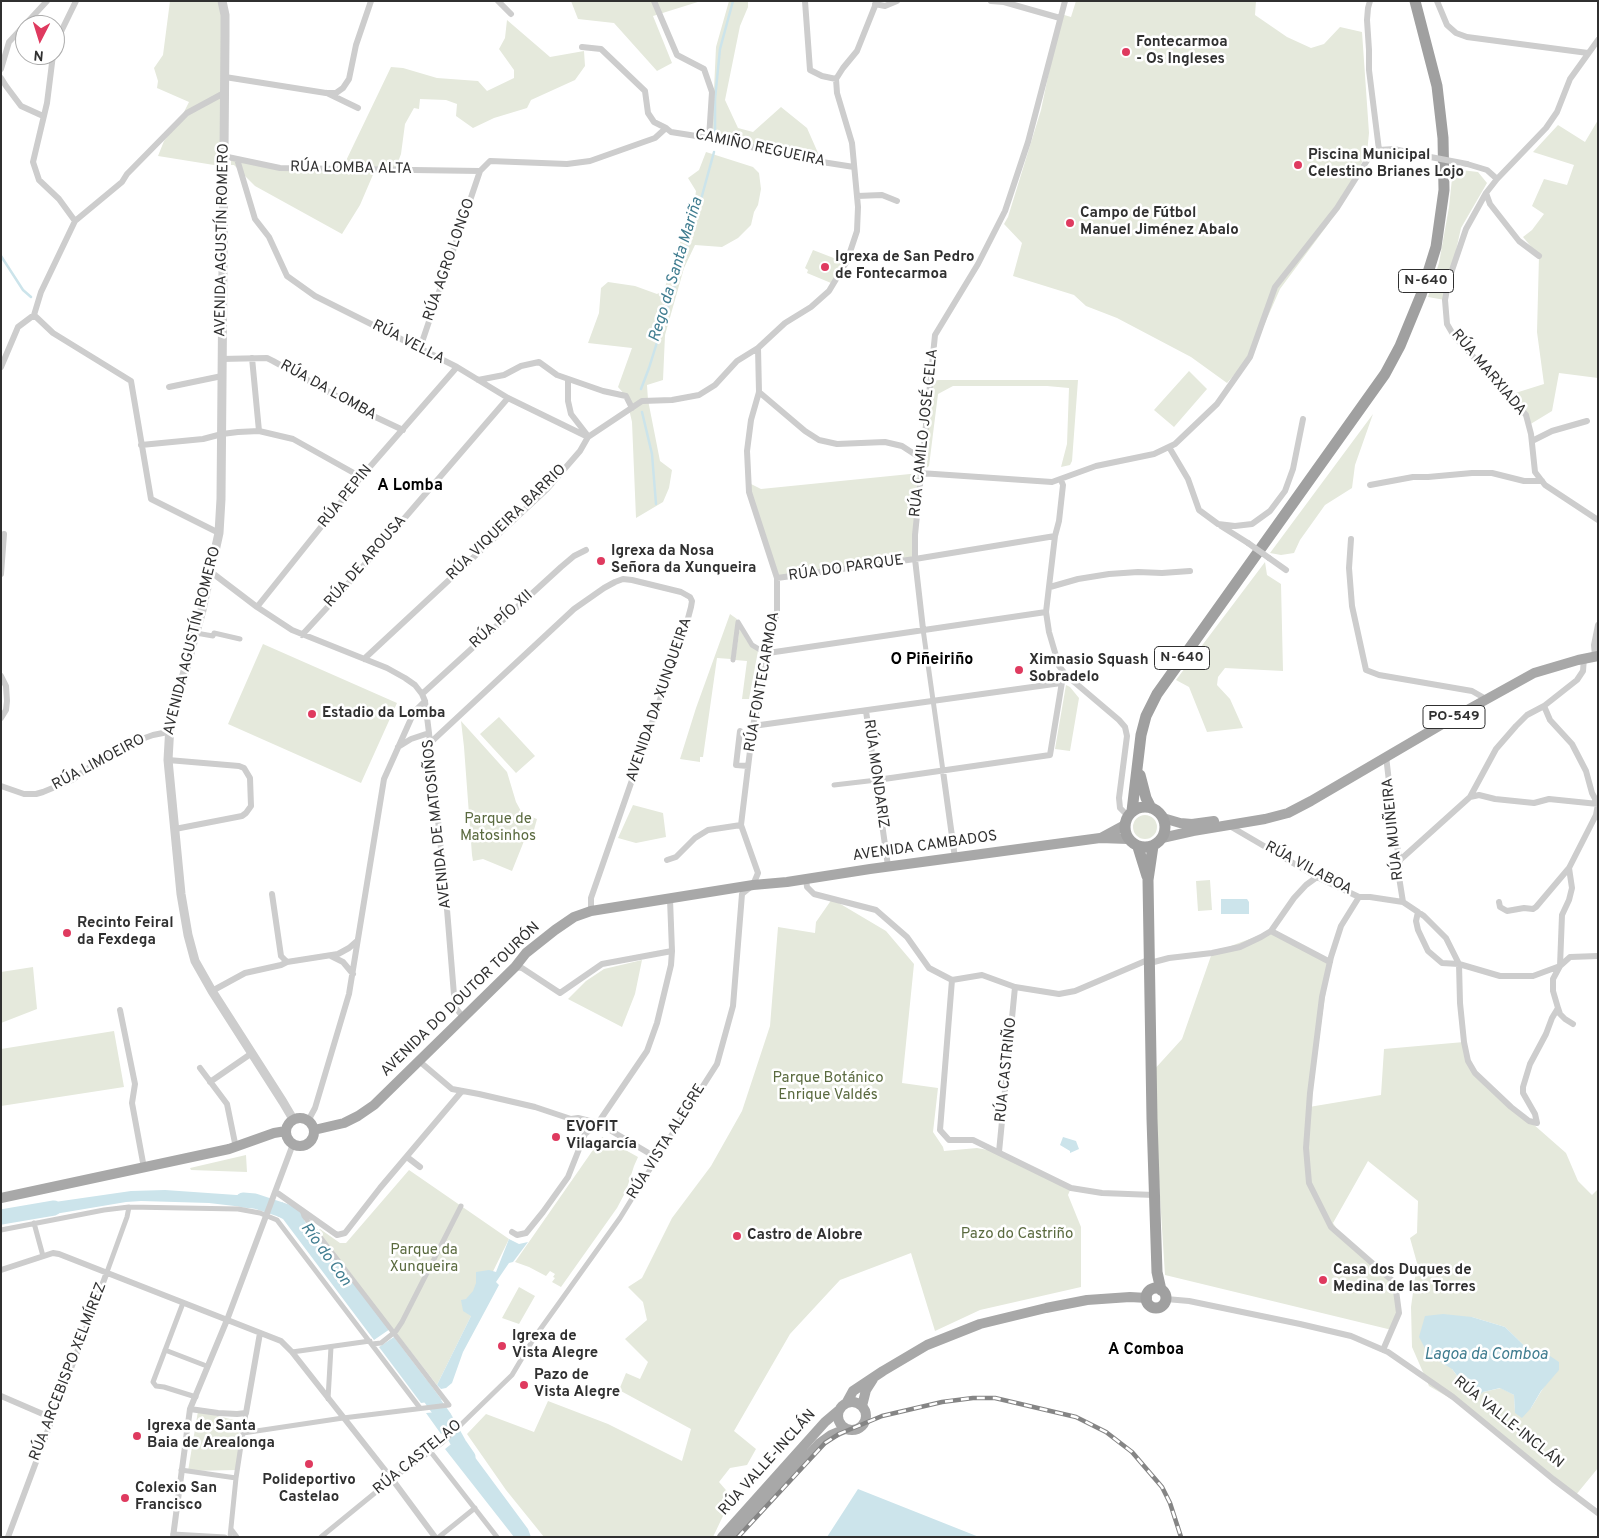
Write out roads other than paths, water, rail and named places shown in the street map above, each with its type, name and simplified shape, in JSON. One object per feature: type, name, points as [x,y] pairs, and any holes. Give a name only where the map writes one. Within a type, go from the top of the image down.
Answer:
[{"type":"highway","name":"N-640","points":[[1128,839],[1128,817],[1141,735],[1146,716],[1157,694],[1385,374],[1400,346],[1421,295],[1436,247],[1444,190],[1443,138],[1437,86],[1415,1]]},
{"type":"highway","name":"N-640","points":[[1138,758],[1142,787],[1151,808],[1157,811],[1163,818]]},
{"type":"highway","points":[[1128,817],[1142,807],[1151,808]]},
{"type":"highway","points":[[1128,839],[1138,847],[1146,848],[1153,846],[1162,838],[1166,827],[1163,818]]},
{"type":"highway","points":[[1153,846],[1148,880],[1154,1195],[1158,1281],[1156,1294]]},
{"type":"highway","points":[[1138,847],[1148,880]]},
{"type":"main road","name":"PO-549","points":[[1162,838],[1265,819],[1288,812],[1534,673],[1597,656]]},
{"type":"main road","name":"PO-549","points":[[1163,818],[1192,824],[1264,813],[1319,796]]},
{"type":"main road","name":"AVENIDA CAMBADOS","points":[[1100,838],[1128,817]]},
{"type":"main road","name":"AVENIDA CAMBADOS","points":[[753,885],[1100,838],[1128,839]]},
{"type":"main road","name":"AVENIDA DO DOUTOR TOURÓN","points":[[311,1125],[344,1123],[374,1105],[515,967],[526,953],[574,917],[591,911],[753,885]]},
{"type":"main road","points":[[301,1118],[311,1125],[312,1138],[306,1144],[294,1144],[288,1139],[286,1131],[288,1124],[293,1119],[301,1118]]},
{"type":"main road","points":[[1,1198],[236,1148],[274,1133],[286,1131]]},
{"type":"main road","name":"RÚA VALLE-INCLÁN","points":[[722,1537],[825,1422],[838,1411],[852,1391],[927,1345],[982,1324],[1046,1308],[1087,1300],[1156,1294]]},
{"type":"main road","name":"RÚA VALLE-INCLÁN","points":[[733,1537],[820,1443],[831,1435],[845,1429],[857,1429],[864,1423],[866,1414],[862,1406],[866,1390],[875,1376]]},
{"type":"main road","points":[[846,1402],[855,1402],[862,1406]]},
{"type":"main road","name":"RÚA VALLE-INCLÁN","points":[[838,1411],[838,1419],[845,1429]]},
{"type":"street","points":[[1,69],[8,42],[47,1]]},
{"type":"street","points":[[65,24],[76,1]]},
{"type":"street","name":"AVENIDA AGUSTÍN ROMERO","points":[[222,1],[225,22],[225,77],[222,434],[219,533],[196,633],[168,732],[168,760],[181,894],[188,935],[195,961],[293,1119]]},
{"type":"street","points":[[225,77],[336,93],[344,88],[349,79],[356,45],[371,1]]},
{"type":"street","points":[[498,1],[511,14]]},
{"type":"street","points":[[654,1],[677,55],[704,70],[712,92],[709,138]]},
{"type":"street","points":[[805,1],[810,70],[822,76],[836,79]]},
{"type":"street","points":[[758,348],[785,323],[811,307],[829,291],[847,261],[857,231],[857,196],[852,143],[836,93],[836,79],[842,68],[857,51],[876,3],[885,6],[897,1]]},
{"type":"street","points":[[991,1],[1004,2],[1060,18]]},
{"type":"street","name":"RÚA CAMILO JOSÉ CELA","points":[[955,858],[915,559],[920,473],[935,335],[978,264],[1005,212],[1028,142],[1065,1]]},
{"type":"street","points":[[1370,1],[1366,20],[1369,70],[1379,150]]},
{"type":"street","points":[[1437,1],[1446,25],[1456,33],[1467,37],[1588,53]]},
{"type":"street","name":"RÚA MARXIADA","points":[[1542,481],[1535,472],[1532,441],[1526,415],[1454,336],[1447,324],[1445,300],[1449,279],[1466,229],[1486,194],[1497,179],[1546,128],[1557,112],[1570,79],[1598,40]]},
{"type":"street","name":"CAMIÑO REGUEIRA","points":[[582,47],[601,49],[645,91],[648,113],[654,122],[671,132],[854,167]]},
{"type":"street","points":[[52,65],[47,103],[33,162],[39,180],[59,200],[75,221]]},
{"type":"street","points":[[1,78],[21,106],[43,116]]},
{"type":"street","points":[[1,367],[18,327],[34,315],[41,292],[75,221],[122,182],[127,174],[187,112],[224,93]]},
{"type":"street","points":[[326,93],[358,108]]},
{"type":"street","points":[[480,171],[490,160],[567,164],[590,160],[655,138],[666,128]]},
{"type":"street","points":[[920,473],[1052,482],[1096,466],[1154,454],[1169,447],[1182,438],[1223,396],[1250,357],[1275,287],[1337,208],[1368,159],[1379,150],[1394,149],[1467,164],[1487,170],[1497,179]]},
{"type":"street","name":"RÚA LOMBA ALTA","points":[[223,156],[280,168],[480,171]]},
{"type":"street","name":"RÚA VELLA","points":[[237,159],[255,218],[269,237],[287,276],[314,296],[457,367],[508,398],[588,437]]},
{"type":"street","name":"RÚA AGRO LONGO","points":[[420,348],[480,171]]},
{"type":"street","points":[[1486,194],[1490,204],[1519,241],[1539,256]]},
{"type":"street","points":[[857,196],[882,195],[897,202]]},
{"type":"street","points":[[34,315],[53,333],[131,382],[151,499],[219,533]]},
{"type":"street","name":"RÚA FONTECARMOA","points":[[753,885],[758,873],[741,825],[753,726],[765,652],[777,611],[777,578],[750,492],[747,451],[751,420],[759,392],[758,348]]},
{"type":"street","name":"RÚA VIQUEIRA BARRIO","points":[[364,659],[547,489],[580,451],[588,437],[642,401],[672,400],[699,395],[715,385],[737,361],[758,348]]},
{"type":"street","points":[[252,358],[259,431]]},
{"type":"street","name":"RÚA DA LOMBA","points":[[222,360],[267,358],[369,414],[403,430]]},
{"type":"street","points":[[478,380],[504,375],[521,366],[539,362],[557,375],[603,391],[626,396],[632,408]]},
{"type":"street","name":"RÚA PEPIN","points":[[257,607],[361,477],[457,367]]},
{"type":"street","points":[[169,387],[222,376]]},
{"type":"street","points":[[568,379],[568,401],[571,414],[588,437]]},
{"type":"street","points":[[759,392],[805,431],[819,440],[837,444],[885,442],[902,446],[922,459]]},
{"type":"street","name":"RÚA DE AROUSA","points":[[302,634],[334,600],[508,398]]},
{"type":"street","points":[[1218,524],[1235,526],[1252,524],[1270,511],[1285,490],[1303,419]]},
{"type":"street","points":[[1532,441],[1552,431],[1587,421]]},
{"type":"street","points":[[141,445],[259,431],[293,440],[361,477]]},
{"type":"street","points":[[1169,447],[1188,479],[1199,510],[1286,570]]},
{"type":"street","points":[[1370,485],[1413,477],[1492,473],[1524,481],[1542,481],[1545,485],[1598,520]]},
{"type":"street","points":[[1061,480],[1061,503],[1046,612],[1053,649],[1059,666],[1066,675],[1119,720],[1125,728],[1127,736],[1119,798],[1120,808],[1128,817]]},
{"type":"street","points":[[1,574],[4,534]]},
{"type":"street","name":"RÚA DO PARQUE","points":[[777,578],[915,559],[1055,536]]},
{"type":"street","points":[[1351,539],[1349,568],[1352,606],[1366,670],[1379,675],[1472,691],[1486,699]]},
{"type":"street","name":"RÚA PÍO XII","points":[[422,694],[561,567],[574,556],[586,550]]},
{"type":"street","points":[[1050,587],[1109,574],[1190,571]]},
{"type":"street","name":"AVENIDA DE MATOSIÑOS","points":[[211,572],[284,625],[405,678],[415,685],[422,694],[425,701],[429,733],[455,1007],[463,1017]]},
{"type":"street","name":"AVENIDA DA XUNQUEIRA","points":[[430,743],[574,608],[604,588],[615,582],[632,580],[681,592],[690,597],[692,608],[688,622],[591,898],[591,911]]},
{"type":"street","points":[[733,660],[738,622],[750,642],[765,652],[1046,612]]},
{"type":"street","points":[[1597,656],[1594,645],[1598,626]]},
{"type":"street","points":[[196,633],[213,636],[214,633],[240,639]]},
{"type":"street","points":[[1400,860],[1470,796],[1496,749],[1527,715],[1544,706],[1577,680],[1583,671],[1584,658]]},
{"type":"street","points":[[834,785],[1050,755],[1061,683],[1066,675]]},
{"type":"street","points":[[1,676],[6,686],[7,702],[6,710],[1,718]]},
{"type":"street","points":[[753,726],[1061,683]]},
{"type":"street","points":[[311,1125],[347,1002],[353,974],[382,788],[387,771],[414,712],[425,701]]},
{"type":"street","points":[[1499,902],[1503,910],[1533,909],[1536,907],[1569,868],[1596,815],[1598,804],[1592,793],[1586,771],[1572,744],[1550,720],[1544,706]]},
{"type":"street","name":"RÚA MONDARIZ","points":[[866,711],[888,866]]},
{"type":"street","points":[[740,731],[736,765],[748,766]]},
{"type":"street","name":"RÚA LIMOEIRO","points":[[1,786],[24,794],[43,792],[72,780],[94,764],[139,740],[168,732]]},
{"type":"street","points":[[397,748],[411,739],[429,733]]},
{"type":"street","name":"RÚA MUIÑEIRA","points":[[1386,756],[1396,842],[1400,860],[1399,877],[1403,902]]},
{"type":"street","points":[[168,760],[239,766],[244,768],[250,778],[252,801],[250,810],[242,816],[175,828]]},
{"type":"street","points":[[1470,796],[1479,795],[1495,799],[1534,803],[1549,799],[1598,804]]},
{"type":"street","points":[[667,860],[676,857],[695,838],[708,830],[741,825]]},
{"type":"street","name":"RÚA VILABOA","points":[[1228,825],[1316,877],[1359,897],[1403,902],[1418,912],[1446,938],[1459,964]]},
{"type":"street","points":[[1560,966],[1562,915],[1572,888],[1569,868]]},
{"type":"street","points":[[806,879],[807,887],[814,894],[876,910],[908,936],[929,968],[952,980],[982,975],[1015,987],[1059,994],[1075,991],[1150,961],[1212,953],[1240,947],[1271,931],[1294,898],[1316,877]]},
{"type":"street","name":"RÚA VISTA ALEGRE","points":[[512,1375],[534,1338],[620,1218],[717,1064],[733,1006],[742,894],[753,885]]},
{"type":"street","points":[[272,894],[281,956],[286,962]]},
{"type":"street","points":[[1359,897],[1341,926],[1330,962],[1320,1010],[1310,1093],[1306,1148],[1309,1183],[1331,1227],[1395,1283],[1399,1313],[1383,1350]]},
{"type":"street","points":[[512,1232],[518,1235],[526,1233],[544,1212],[568,1177],[585,1134],[598,1123],[647,1051],[660,1014],[667,986],[672,951],[670,898]]},
{"type":"street","points":[[1418,912],[1416,921],[1418,930],[1428,951],[1442,963],[1459,964],[1500,976],[1533,976],[1560,966]]},
{"type":"street","points":[[1271,931],[1330,962]]},
{"type":"street","points":[[212,991],[245,973],[281,965],[286,962],[331,955],[344,951],[357,941]]},
{"type":"street","points":[[515,967],[522,968],[560,993],[602,964],[672,951]]},
{"type":"street","points":[[331,955],[343,962],[353,974]]},
{"type":"street","points":[[1574,1024],[1560,1014],[1553,991],[1553,979],[1560,966],[1570,957],[1598,956]]},
{"type":"street","points":[[1459,964],[1464,1042],[1468,1061],[1475,1073],[1511,1106],[1529,1120],[1537,1123],[1535,1114],[1523,1093],[1523,1087],[1530,1064],[1558,1008]]},
{"type":"street","points":[[952,980],[940,1130],[949,1140],[973,1140],[1071,1188],[1102,1193],[1154,1195]]},
{"type":"street","name":"RÚA CASTRIÑO","points":[[999,1152],[1015,987]]},
{"type":"street","points":[[120,1010],[135,1084],[132,1103],[144,1168]]},
{"type":"street","points":[[210,1082],[252,1053]]},
{"type":"street","points":[[419,1061],[452,1089],[598,1123],[657,1158]]},
{"type":"street","points":[[200,1068],[228,1104],[236,1148]]},
{"type":"street","points":[[275,1194],[302,1210],[337,1235],[345,1233],[462,1091]]},
{"type":"street","points":[[224,1537],[173,1535],[190,1409],[227,1320],[294,1144]]},
{"type":"street","points":[[407,1157],[420,1166]]},
{"type":"street","points":[[292,1352],[381,1343],[394,1332],[402,1322],[461,1206]]},
{"type":"street","points":[[1,1230],[129,1207],[238,1209],[267,1215],[277,1220],[420,1408]]},
{"type":"street","name":"RÚA ARCEBISPO XELMÍREZ","points":[[4,1537],[52,1418],[107,1272],[129,1207]]},
{"type":"street","points":[[243,1432],[449,1405],[304,1216],[302,1210]]},
{"type":"street","points":[[34,1223],[43,1256]]},
{"type":"street","points":[[1,1270],[53,1253],[60,1254],[281,1342],[292,1352],[435,1537]]},
{"type":"street","name":"RÚA VALLE-INCLÁN","points":[[1156,1294],[1350,1336],[1383,1350],[1453,1397],[1553,1479],[1598,1513]]},
{"type":"street","points":[[183,1303],[153,1382],[154,1385],[196,1397]]},
{"type":"street","points":[[230,1537],[236,1478],[260,1333]]},
{"type":"street","points":[[328,1399],[331,1347]]},
{"type":"street","points":[[165,1350],[204,1365]]},
{"type":"street","name":"RÚA CASTELAO","points":[[321,1537],[392,1479],[442,1443],[512,1375]]},
{"type":"street","points":[[1,1396],[52,1418]]},
{"type":"street","points":[[190,1409],[218,1413],[246,1413]]},
{"type":"street","points":[[430,1451],[498,1537]]},
{"type":"street","points":[[181,1470],[236,1478]]},
{"type":"street","points":[[439,1537],[475,1508]]},
{"type":"street","points":[[231,1529],[237,1537]]},
{"type":"street","points":[[328,1531],[333,1537]]},
{"type":"water","points":[[1221,899],[1247,899],[1249,902],[1249,914],[1221,914]]},
{"type":"water","points":[[1063,1137],[1076,1141],[1079,1149],[1070,1153],[1070,1151],[1060,1145]]},
{"type":"water","points":[[165,1190],[265,1197],[260,1209],[209,1203],[141,1201],[37,1217],[34,1205],[131,1191]]},
{"type":"water","points":[[282,1202],[299,1214],[390,1329],[374,1340],[283,1219],[277,1216]]},
{"type":"water","points":[[26,1208],[28,1219],[1,1224],[1,1212]]},
{"type":"water","points":[[509,1239],[519,1244],[528,1242],[513,1262],[509,1263],[496,1282],[499,1285],[463,1352],[452,1383],[446,1388],[441,1389],[437,1385],[471,1316],[463,1311],[461,1300],[466,1299],[473,1291],[476,1283],[476,1272],[489,1270],[496,1272]]},
{"type":"water","name":"Lagoa da Comboa","points":[[1443,1314],[1472,1317],[1505,1327],[1537,1358],[1550,1356],[1559,1362],[1559,1370],[1522,1418],[1515,1413],[1514,1395],[1500,1388],[1483,1392],[1475,1399],[1452,1369],[1428,1354],[1419,1337],[1425,1316]]},
{"type":"water","points":[[394,1337],[442,1400],[421,1403],[379,1347]]},
{"type":"water","points":[[448,1411],[451,1425],[441,1434],[426,1413]]},
{"type":"water","points":[[460,1437],[528,1529],[531,1537],[514,1537],[445,1449]]},
{"type":"water","points":[[858,1489],[979,1537],[827,1537]]},
{"type":"waterway","name":"Rego da Santa Mariña","points":[[715,135],[715,99],[720,49],[733,1]]},
{"type":"waterway","name":"Rego da Santa Mariña","points":[[641,389],[697,214],[714,152]]},
{"type":"waterway","points":[[1,256],[23,290],[31,297]]},
{"type":"waterway","name":"Rego da Santa Mariña","points":[[642,412],[652,454],[656,504]]},
{"type":"waterway","name":"Río do Con","points":[[243,1200],[255,1201],[285,1211],[297,1218]]},
{"type":"waterway","name":"Río do Con","points":[[1,1217],[54,1208]]},
{"type":"waterway","name":"Río do Con","points":[[422,1386],[444,1417],[468,1457]]},
{"type":"railway","points":[[738,1537],[825,1443],[839,1434],[882,1416],[942,1402],[973,1398],[995,1398],[1076,1417],[1106,1432],[1132,1452],[1162,1487],[1170,1503],[1181,1537]]},
{"type":"place","name":"Fontecarmoa - Os Ingleses","points":[[1126,52]]},
{"type":"place","name":"Piscina Municipal Celestino Brianes Lojo","points":[[1298,165]]},
{"type":"place","name":"Campo de Fútbol Manuel Jiménez Abalo","points":[[1070,223]]},
{"type":"place","name":"Igrexa de San Pedro de Fontecarmoa","points":[[825,267]]},
{"type":"place","name":"Igrexa da Nosa Señora da Xunqueira","points":[[601,561]]},
{"type":"place","name":"Ximnasio Squash Sobradelo","points":[[1019,670]]},
{"type":"place","name":"Estadio da Lomba","points":[[312,714]]},
{"type":"place","name":"Recinto Feiral da Fexdega","points":[[67,933]]},
{"type":"place","name":"EVOFIT Vilagarcía","points":[[556,1137]]},
{"type":"place","name":"Castro de Alobre","points":[[737,1236]]},
{"type":"place","name":"Casa dos Duques de Medina de las Torres","points":[[1323,1280]]},
{"type":"place","name":"Igrexa de Vista Alegre","points":[[502,1346]]},
{"type":"place","name":"Pazo de Vista Alegre","points":[[524,1385]]},
{"type":"place","name":"Igrexa de Santa Baia de Arealonga","points":[[137,1436]]},
{"type":"place","name":"Polideportivo Castelao","points":[[309,1464]]},
{"type":"place","name":"Colexio San Francisco","points":[[125,1498]]},
{"type":"district","name":"A Lomba","points":[[410,487]]},
{"type":"district","name":"O Piñeiriño","points":[[932,661]]},
{"type":"district","name":"A Comboa","points":[[1146,1351]]},
{"type":"park label","name":"Parque de Matosinhos","points":[[498,828]]},
{"type":"park label","name":"Parque Botánico Enrique Valdés","points":[[828,1088]]},
{"type":"park label","name":"Pazo do Castriño","points":[[1017,1235]]},
{"type":"park label","name":"Parque da Xunqueira","points":[[424,1260]]}]
